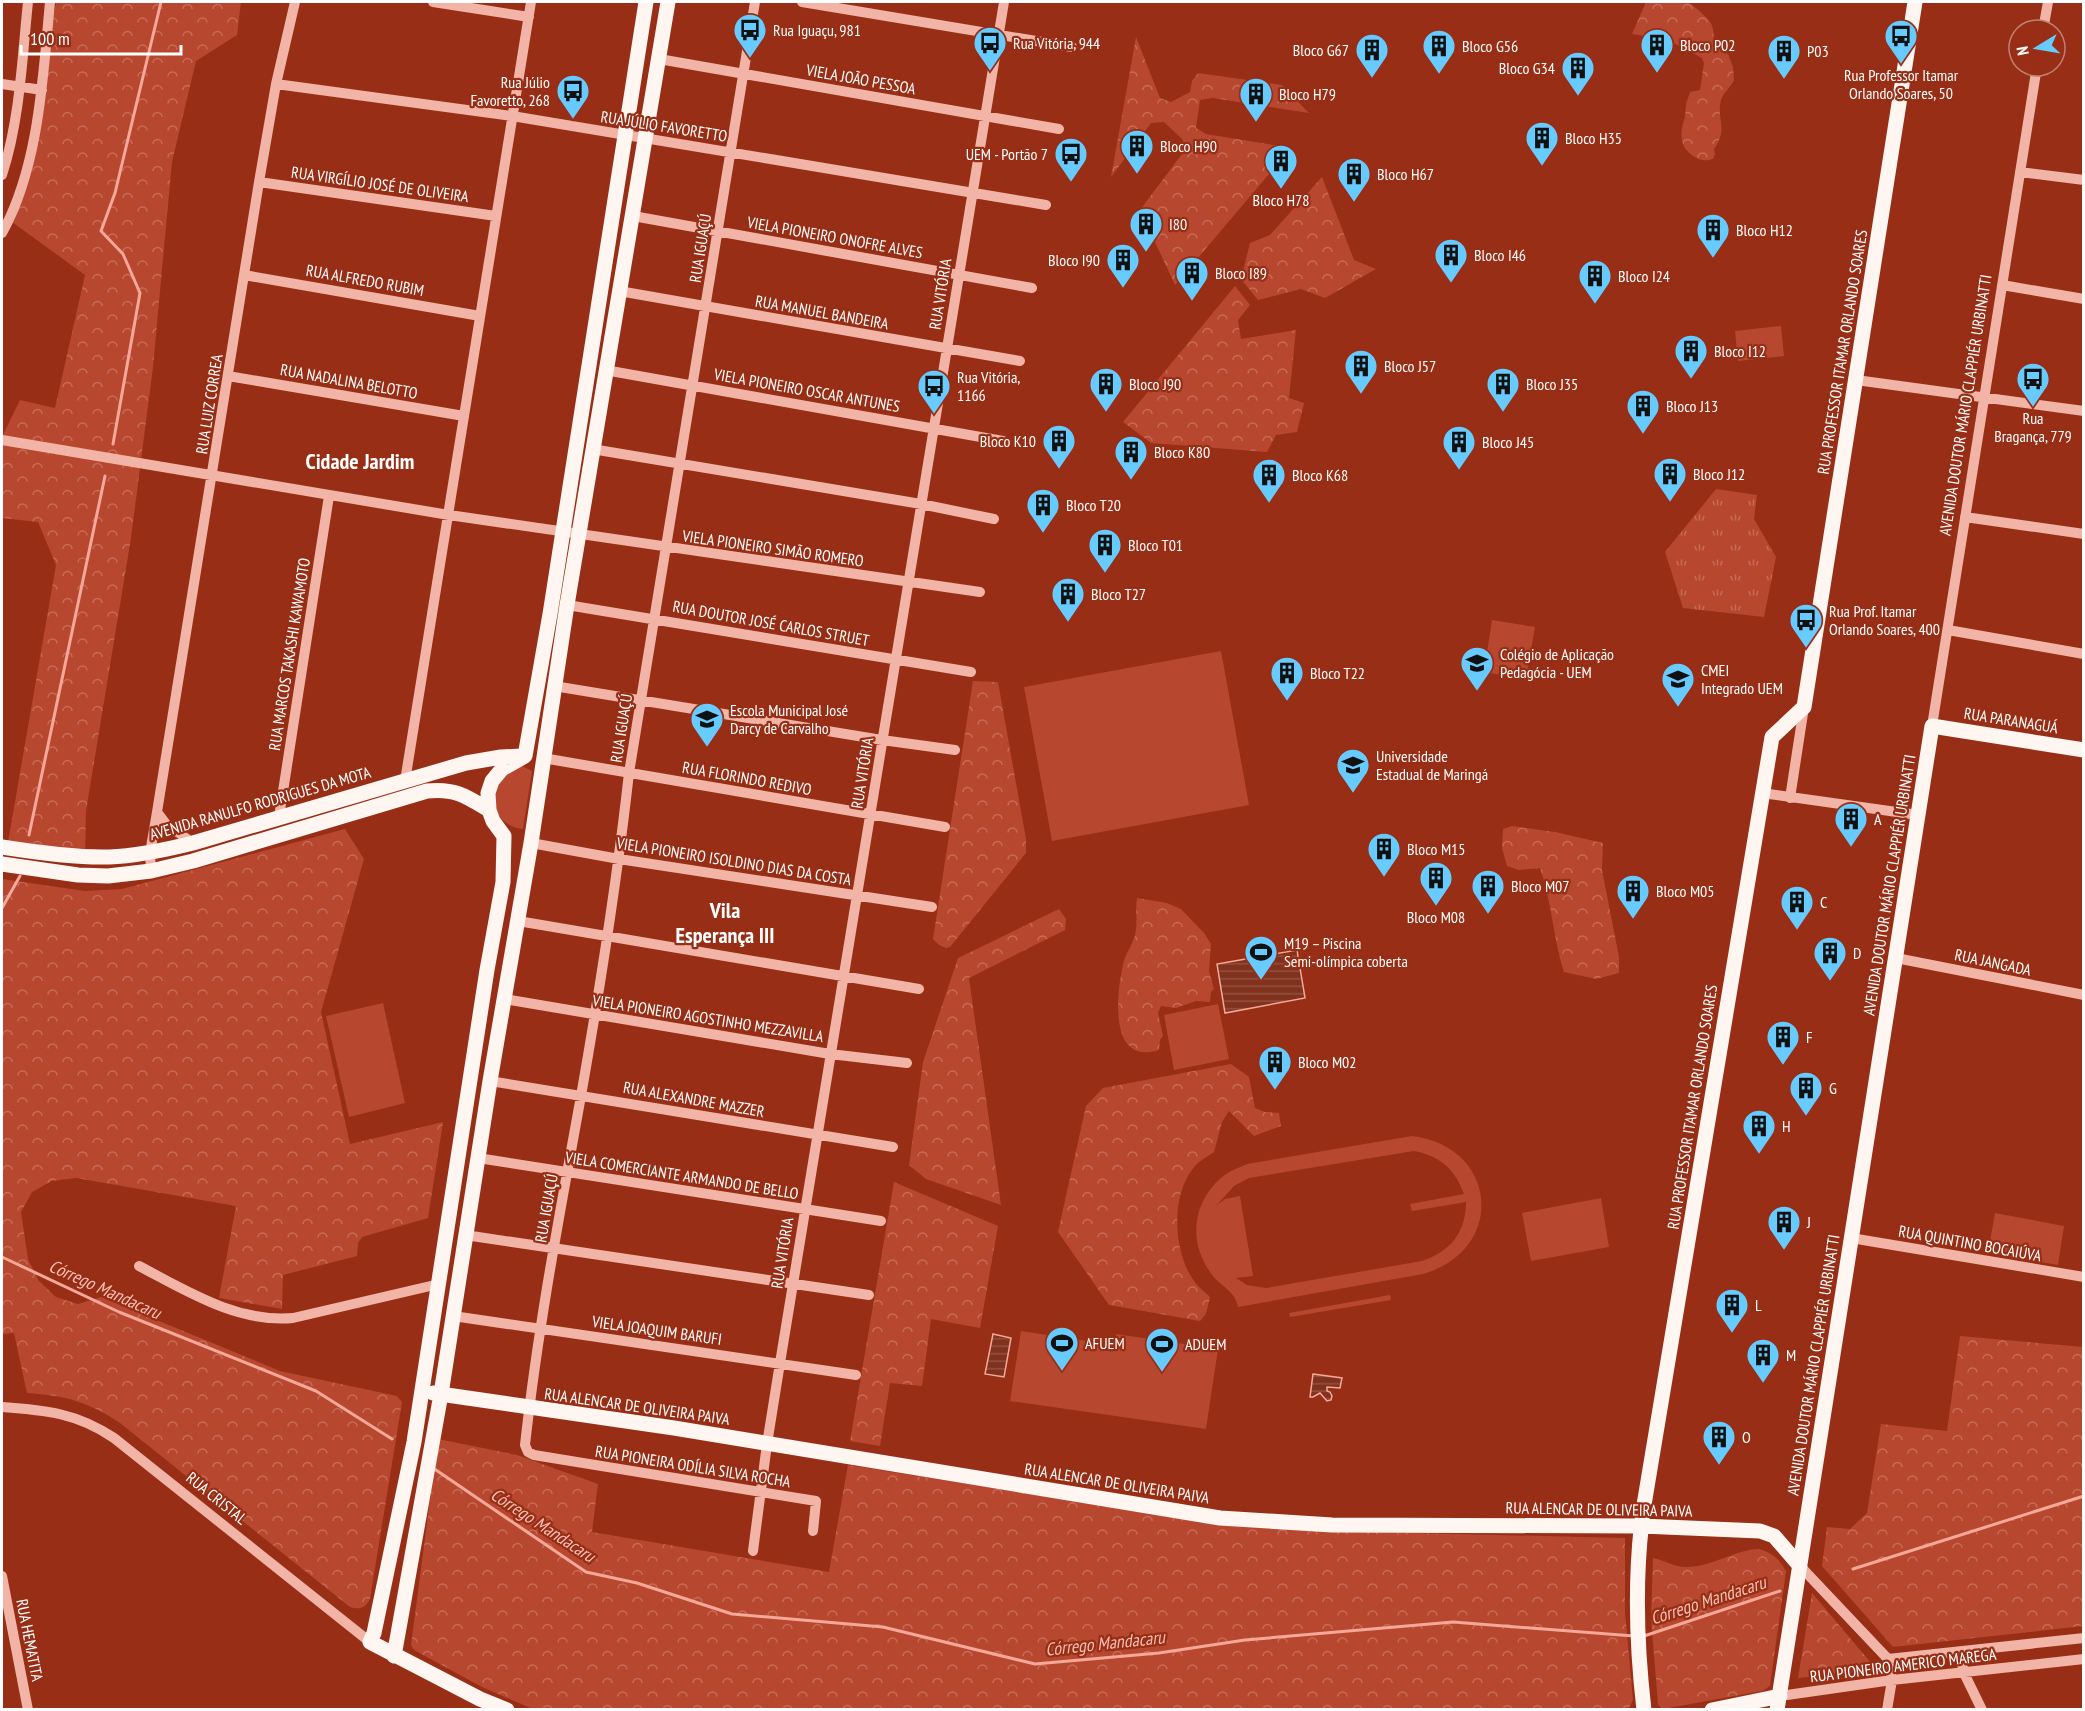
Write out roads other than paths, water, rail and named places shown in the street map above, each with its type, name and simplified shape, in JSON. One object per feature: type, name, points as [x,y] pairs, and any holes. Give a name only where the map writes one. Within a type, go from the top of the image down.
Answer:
[{"type":"main road","points":[[370,1642],[374,1633],[411,1453],[503,882],[504,836],[493,821],[489,810],[488,793],[492,781],[502,769],[525,756],[646,2]]},
{"type":"main road","points":[[394,1656],[441,1394],[490,1081],[531,843],[592,449],[668,2]]},
{"type":"main road","name":"RUA PROFESSOR ITAMAR ORLANDO SOARES","points":[[1641,1526],[1772,737],[1804,707],[1915,2]]},
{"type":"main road","name":"RUA PARANAGUÁ","points":[[1932,726],[2084,750]]},
{"type":"main road","name":"AVENIDA DOUTOR MÁRIO CLAPPIÉR URBINATTI","points":[[1778,1703],[1932,726]]},
{"type":"main road","name":"AVENIDA RANULFO RODRIGUES DA MOTA","points":[[2,847],[84,856],[109,857],[150,853],[193,843],[466,763],[501,756],[543,758]]},
{"type":"main road","points":[[2,864],[78,875],[108,876],[151,872],[427,791],[442,789],[455,791],[489,810]]},
{"type":"main road","points":[[504,836],[531,843]]},
{"type":"main road","name":"RUA ALENCAR DE OLIVEIRA PAIVA","points":[[421,1391],[674,1428],[1220,1518],[1332,1525],[1641,1526],[1760,1531],[1774,1536],[1800,1566]]},
{"type":"main road","points":[[1641,1526],[1636,1616],[1644,1710]]},
{"type":"main road","name":"RUA CRISTAL","points":[[370,1642],[480,1699],[507,1710]]},
{"type":"main road","points":[[1712,1710],[1778,1703]]},
{"type":"street","points":[[2,175],[8,156],[19,87],[28,2]]},
{"type":"street","points":[[2,233],[25,177],[42,90],[50,2]]},
{"type":"street","name":"RUA LUIZ CORREA","points":[[151,872],[150,853],[259,182],[276,84],[295,2]]},
{"type":"street","points":[[433,2],[529,17]]},
{"type":"street","points":[[405,781],[450,515],[531,2]]},
{"type":"street","name":"RUA IGUAÇÚ","points":[[534,1455],[528,1452],[525,1445],[541,1328],[608,936],[629,773],[755,2]]},
{"type":"street","points":[[802,2],[1072,47]]},
{"type":"street","name":"RUA VITÓRIA","points":[[753,1551],[766,1444],[1004,2]]},
{"type":"street","points":[[2045,18],[2048,2]]},
{"type":"street","name":"VIELA JOÃO PESSOA","points":[[659,59],[1059,129]]},
{"type":"street","name":"AVENIDA DOUTOR MÁRIO CLAPPIÉR URBINATTI","points":[[1932,726],[2035,78]]},
{"type":"street","points":[[2,84],[42,90]]},
{"type":"street","name":"RUA JÚLIO FAVORETTO","points":[[276,84],[512,116],[1046,205]]},
{"type":"street","points":[[2020,172],[2084,180]]},
{"type":"street","name":"RUA VIRGÍLIO JOSÉ DE OLIVEIRA","points":[[259,182],[496,216]]},
{"type":"street","name":"VIELA PIONEIRO ONOFRE ALVES","points":[[633,216],[1032,288]]},
{"type":"street","name":"RUA ALFREDO RUBIM","points":[[244,275],[480,316]]},
{"type":"street","points":[[2002,285],[2084,299]]},
{"type":"street","name":"RUA MANUEL BANDEIRA","points":[[619,291],[1020,361]]},
{"type":"street","name":"VIELA PIONEIRO OSCAR ANTUNES","points":[[605,370],[1003,441]]},
{"type":"street","name":"RUA NADALINA BELOTTO","points":[[228,376],[464,416]]},
{"type":"street","points":[[1856,380],[2084,411]]},
{"type":"street","name":"VIELA PIONEIRO SIMÃO ROMERO","points":[[2,440],[450,515],[980,592]]},
{"type":"street","points":[[592,449],[921,504],[994,519]]},
{"type":"street","name":"RUA MARCOS TAKASHI KAWAMOTO","points":[[279,817],[329,496]]},
{"type":"street","points":[[1965,517],[2084,534]]},
{"type":"street","name":"RUA DOUTOR JOSÉ CARLOS STRUET","points":[[567,605],[971,672]]},
{"type":"street","points":[[1948,630],[2084,654]]},
{"type":"street","points":[[554,686],[955,750]]},
{"type":"street","name":"RUA PROFESSOR ITAMAR ORLANDO SOARES","points":[[1790,798],[1804,707]]},
{"type":"street","name":"RUA FLORINDO REDIVO","points":[[543,758],[945,827]]},
{"type":"street","points":[[1762,793],[1918,815]]},
{"type":"street","points":[[157,812],[166,824],[193,843]]},
{"type":"street","name":"VIELA PIONEIRO ISOLDINO DIAS DA COSTA","points":[[531,843],[619,860],[932,907]]},
{"type":"street","points":[[518,921],[919,989]]},
{"type":"street","name":"RUA JANGADA","points":[[1896,958],[2084,995]]},
{"type":"street","name":"VIELA PIONEIRO AGOSTINHO MEZZAVILLA","points":[[504,999],[830,1054],[907,1064]]},
{"type":"street","name":"RUA ALEXANDRE MAZZER","points":[[490,1081],[581,1094],[893,1147]]},
{"type":"street","name":"VIELA COMERCIANTE ARMANDO DE BELLO","points":[[478,1158],[881,1221]]},
{"type":"street","points":[[465,1235],[869,1295]]},
{"type":"street","name":"RUA QUINTINO BOCAIÚVA","points":[[1851,1238],[2084,1276]]},
{"type":"street","points":[[139,1266],[215,1305],[273,1320],[293,1318],[439,1284]]},
{"type":"street","name":"VIELA JOAQUIM BARUFI","points":[[453,1316],[856,1375]]},
{"type":"street","name":"RUA CRISTAL","points":[[2,1407],[58,1413],[84,1420],[98,1427],[370,1642]]},
{"type":"street","name":"RUA PIONEIRA ODÍLIA SILVA ROCHA","points":[[534,1455],[816,1501],[813,1531]]},
{"type":"street","points":[[1800,1566],[1888,1659],[1892,1680],[1887,1710]]},
{"type":"street","name":"RUA HEMATITA","points":[[2,1576],[28,1710]]},
{"type":"street","points":[[1888,1659],[2084,1638]]},
{"type":"street","points":[[1959,1652],[1964,1672],[1982,1710]]},
{"type":"street","name":"RUA PIONEIRO AMERICO MAREGA","points":[[1778,1703],[1892,1680],[2084,1659]]},
{"type":"waterway","points":[[113,444],[140,293],[123,254],[101,231],[115,193],[161,2]]},
{"type":"waterway","points":[[29,835],[105,476]]},
{"type":"waterway","points":[[2,908],[20,876]]},
{"type":"waterway","name":"Córrego Mandacaru","points":[[2,1257],[119,1312],[316,1391],[392,1439]]},
{"type":"waterway","name":"Córrego Mandacaru","points":[[433,1468],[586,1572],[637,1583],[732,1614],[883,1627],[1035,1664],[1159,1653],[1245,1640],[1453,1622],[1634,1636]]},
{"type":"waterway","name":"Córrego Mandacaru","points":[[1853,1569],[2084,1496]]},
{"type":"waterway","name":"Córrego Mandacaru","points":[[1644,1636],[1780,1591]]},
{"type":"place","name":"Rua Iguaçu, 981","points":[[750,59]]},
{"type":"place","name":"Rua Professor Itamar Orlando Soares, 50","points":[[1901,65]]},
{"type":"place","name":"Rua Vitória, 944","points":[[990,72]]},
{"type":"place","name":"Bloco P02","points":[[1657,74]]},
{"type":"place","name":"Bloco G56","points":[[1439,75]]},
{"type":"place","name":"Bloco G67","points":[[1372,79]]},
{"type":"place","name":"P03","points":[[1784,80]]},
{"type":"place","name":"Bloco G34","points":[[1578,97]]},
{"type":"place","name":"Rua Júlio Favoretto, 268","points":[[573,120]]},
{"type":"place","name":"Bloco H79","points":[[1256,123]]},
{"type":"place","name":"Bloco H35","points":[[1542,167]]},
{"type":"place","name":"Bloco H90","points":[[1137,175]]},
{"type":"place","name":"UEM - Portão 7","points":[[1071,183]]},
{"type":"place","name":"Bloco H78","points":[[1281,190]]},
{"type":"place","name":"Bloco H67","points":[[1354,203]]},
{"type":"place","name":"I80","points":[[1146,253]]},
{"type":"place","name":"Bloco H12","points":[[1713,259]]},
{"type":"place","name":"Bloco I46","points":[[1451,284]]},
{"type":"place","name":"Bloco I90","points":[[1123,289]]},
{"type":"place","name":"Bloco I89","points":[[1192,302]]},
{"type":"place","name":"Bloco I24","points":[[1595,305]]},
{"type":"place","name":"Bloco I12","points":[[1691,380]]},
{"type":"place","name":"Bloco J57","points":[[1361,395]]},
{"type":"place","name":"Rua Bragança, 779","points":[[2033,408]]},
{"type":"place","name":"Bloco J90","points":[[1106,413]]},
{"type":"place","name":"Bloco J35","points":[[1503,413]]},
{"type":"place","name":"Rua Vitória, 1166","points":[[934,415]]},
{"type":"place","name":"Bloco J13","points":[[1643,435]]},
{"type":"place","name":"Bloco K10","points":[[1059,470]]},
{"type":"place","name":"Bloco J45","points":[[1459,471]]},
{"type":"place","name":"Bloco K80","points":[[1131,481]]},
{"type":"place","name":"Bloco J12","points":[[1670,503]]},
{"type":"place","name":"Bloco K68","points":[[1269,504]]},
{"type":"place","name":"Bloco T20","points":[[1043,534]]},
{"type":"place","name":"Bloco T01","points":[[1105,574]]},
{"type":"place","name":"Bloco T27","points":[[1068,623]]},
{"type":"place","name":"Rua Prof. Itamar Orlando Soares, 400","points":[[1806,649]]},
{"type":"place","name":"Colégio de Aplicação Pedagócia - UEM","points":[[1477,692]]},
{"type":"place","name":"Bloco T22","points":[[1287,702]]},
{"type":"place","name":"CMEI Integrado UEM","points":[[1678,708]]},
{"type":"place","name":"Escola Municipal José Darcy de Carvalho","points":[[707,748]]},
{"type":"place","name":"Universidade Estadual de Maringá","points":[[1353,794]]},
{"type":"place","name":"A","points":[[1851,848]]},
{"type":"place","name":"Bloco M15","points":[[1384,878]]},
{"type":"place","name":"Bloco M08","points":[[1436,907]]},
{"type":"place","name":"Bloco M07","points":[[1488,915]]},
{"type":"place","name":"Bloco M05","points":[[1633,920]]},
{"type":"place","name":"C","points":[[1797,931]]},
{"type":"place","name":"M19 – Piscina Semi-olímpica coberta","points":[[1261,981]]},
{"type":"place","name":"D","points":[[1830,982]]},
{"type":"place","name":"F","points":[[1783,1066]]},
{"type":"place","name":"Bloco M02","points":[[1275,1091]]},
{"type":"place","name":"G","points":[[1806,1117]]},
{"type":"place","name":"H","points":[[1759,1155]]},
{"type":"place","name":"J","points":[[1784,1251]]},
{"type":"place","name":"L","points":[[1732,1334]]},
{"type":"place","name":"AFUEM","points":[[1062,1372]]},
{"type":"place","name":"ADUEM","points":[[1162,1373]]},
{"type":"place","name":"M","points":[[1763,1384]]},
{"type":"place","name":"O","points":[[1719,1466]]},
{"type":"district","name":"Cidade Jardim","points":[[360,461]]},
{"type":"district","name":"Vila Esperança III","points":[[725,922]]}]
